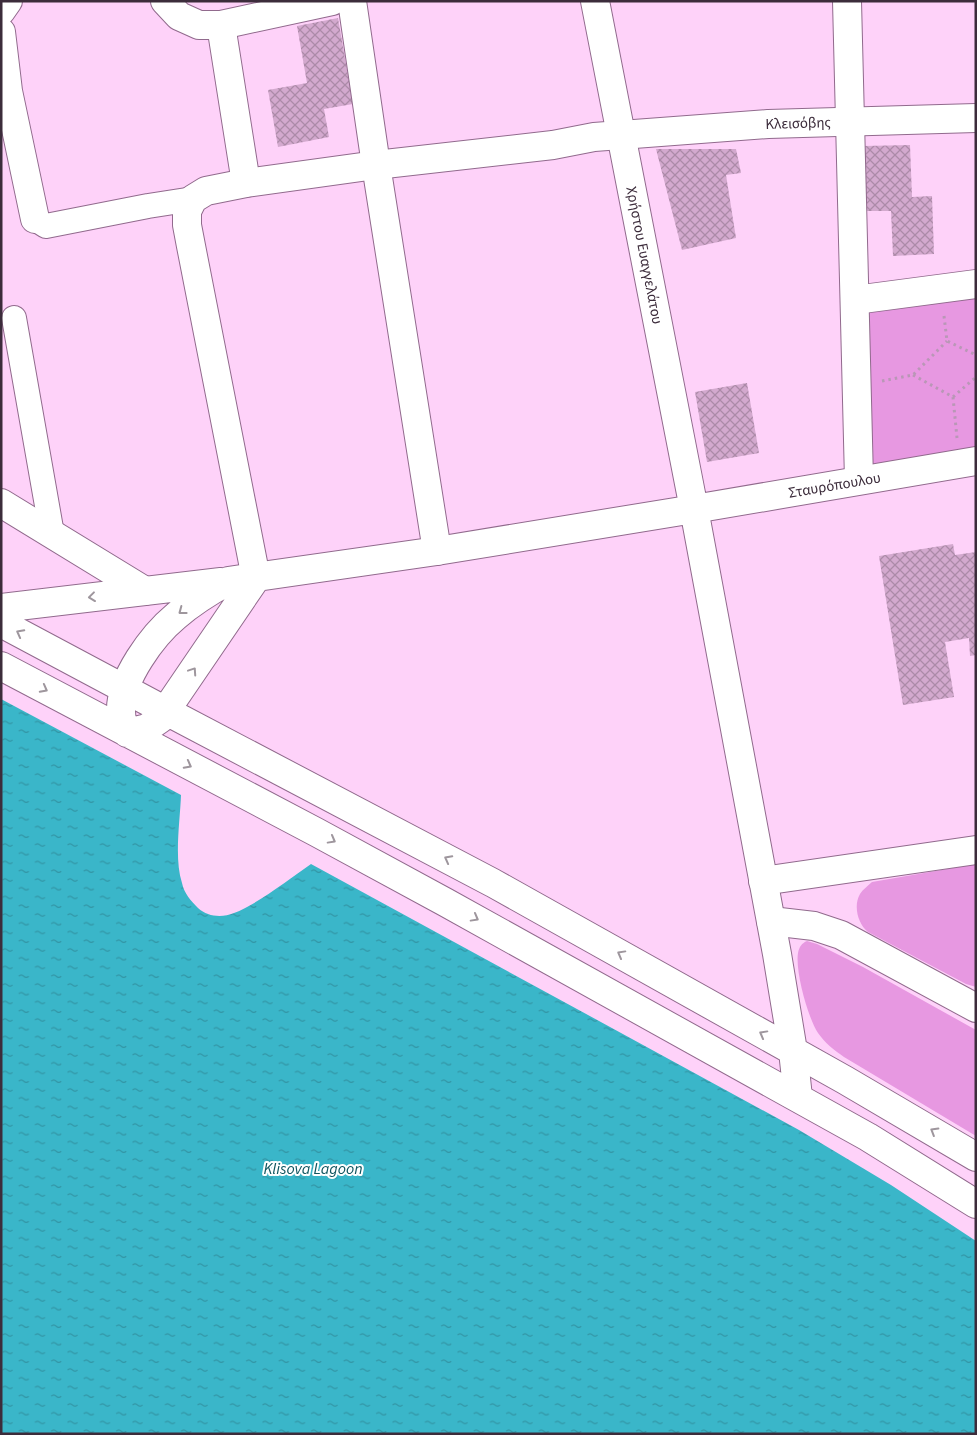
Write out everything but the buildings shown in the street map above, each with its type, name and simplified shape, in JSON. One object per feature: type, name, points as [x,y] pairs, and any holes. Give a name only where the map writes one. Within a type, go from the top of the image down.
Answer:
[{"type":"street","points":[[1,11],[8,1]]},
{"type":"street","points":[[165,1],[179,16],[199,25],[221,25],[332,1]]},
{"type":"street","points":[[352,1],[437,550]]},
{"type":"street","name":"Χρήστου Ευαγγελάτου","points":[[595,1],[694,509],[771,921],[793,1050],[798,1097]]},
{"type":"street","points":[[847,1],[860,480]]},
{"type":"street","points":[[221,25],[246,183]]},
{"type":"street","points":[[1,32],[8,91],[9,135],[35,219],[46,226],[193,199]]},
{"type":"street","name":"Κλεισόβης","points":[[193,199],[206,192],[246,183],[376,165],[553,145],[594,137],[768,124],[976,118]]},
{"type":"street","points":[[127,733],[152,725],[166,711],[256,578],[191,246],[188,211],[193,199]]},
{"type":"street","points":[[855,300],[976,284]]},
{"type":"street","points":[[14,318],[52,534]]},
{"type":"street","name":"Σταυρόπουλου","points":[[1,608],[256,578],[694,509],[968,463]]},
{"type":"street","points":[[1,503],[145,591]]},
{"type":"street","points":[[127,733],[120,713],[125,689],[135,667],[160,631],[176,616],[194,602],[228,581]]},
{"type":"street","points":[[1,622],[493,883],[793,1050],[976,1157]]},
{"type":"street","points":[[1,666],[325,836],[798,1097],[976,1204]]},
{"type":"street","points":[[763,881],[976,850]]},
{"type":"street","points":[[771,921],[814,926],[841,935],[976,1008]]},
{"type":"path","points":[[940,289],[947,341]]},
{"type":"path","points":[[947,341],[976,355]]},
{"type":"path","points":[[857,386],[912,375],[947,341]]},
{"type":"path","points":[[912,375],[953,397],[968,463]]},
{"type":"path","points":[[953,397],[976,377]]},
{"type":"shaded area","points":[[976,284],[976,461],[859,480],[855,300]]},
{"type":"shaded area","points":[[976,864],[976,987],[966,984],[868,932],[859,920],[858,899],[860,894],[872,882]]},
{"type":"shaded area","points":[[807,941],[863,967],[976,1030],[976,1136],[844,1057],[824,1040],[810,1017],[798,971],[798,951],[802,944]]},
{"type":"water","name":"Klisova Lagoon","points":[[1,699],[181,795],[178,862],[183,887],[193,903],[202,911],[215,916],[225,916],[234,913],[263,897],[311,864],[799,1130],[891,1185],[976,1241],[976,1434],[1,1434]]}]
